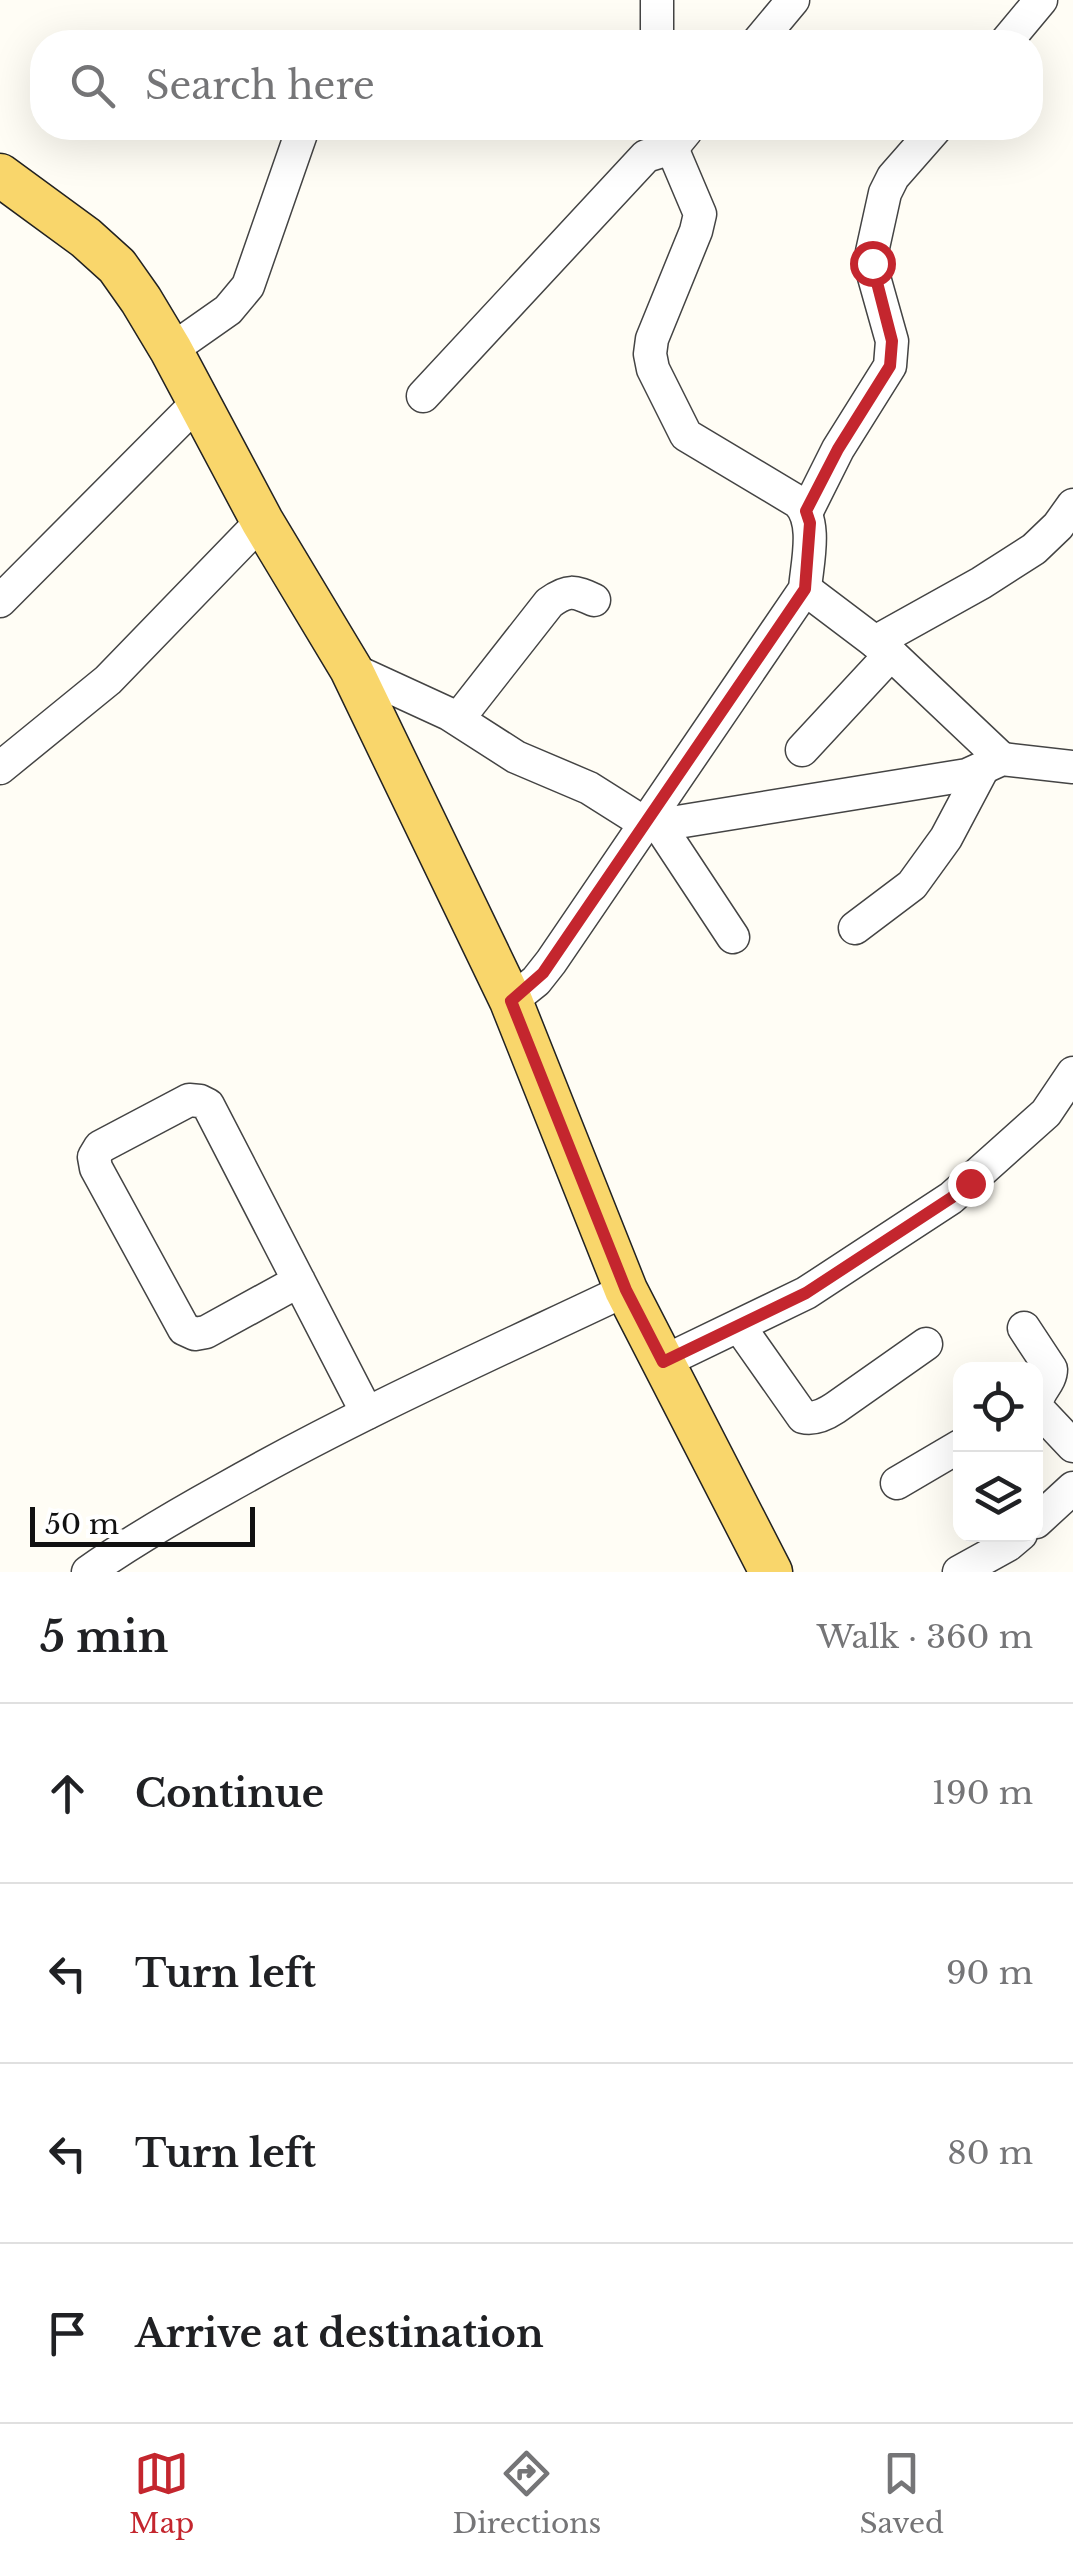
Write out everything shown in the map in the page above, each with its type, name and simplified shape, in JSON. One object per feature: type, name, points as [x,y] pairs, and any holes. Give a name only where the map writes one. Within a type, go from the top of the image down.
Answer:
[{"type":"main road","points":[[0,175],[86,238],[117,266],[142,300],[262,522],[350,669],[511,1001],[626,1290],[771,1572]]},
{"type":"street","points":[[657,0],[657,30]]},
{"type":"street","points":[[768,30],[793,0]]},
{"type":"street","points":[[1016,30],[1040,0]]},
{"type":"street","points":[[171,350],[228,310],[248,286],[299,140]]},
{"type":"street","points":[[423,396],[646,156],[668,140]]},
{"type":"street","points":[[511,1001],[543,973],[653,825],[805,589],[810,523],[806,511],[798,502],[686,435],[653,368],[652,339],[700,214],[678,140]]},
{"type":"street","points":[[806,511],[838,449],[890,366],[892,341],[874,277],[872,252],[892,177],[925,140]]},
{"type":"street","points":[[0,601],[199,401]]},
{"type":"street","points":[[802,750],[883,648],[1034,550],[1073,506]]},
{"type":"street","points":[[0,768],[108,680],[262,522]]},
{"type":"street","points":[[805,589],[883,648],[992,764]]},
{"type":"street","points":[[458,719],[549,604],[571,592],[594,600]]},
{"type":"street","points":[[350,669],[458,719],[516,757],[589,788],[653,825],[733,937]]},
{"type":"street","points":[[855,928],[912,885],[992,764]]},
{"type":"street","points":[[653,825],[967,775],[992,764],[1073,767]]},
{"type":"street","points":[[663,1362],[822,1284],[951,1198],[1046,1113],[1073,1073]]},
{"type":"street","points":[[299,1281],[206,1332],[195,1334],[184,1329],[96,1168],[94,1157],[100,1146],[189,1100],[208,1105],[299,1281],[367,1413]]},
{"type":"street","points":[[88,1572],[132,1540],[264,1466],[626,1290]]},
{"type":"street","points":[[738,1326],[803,1417],[809,1419],[836,1408],[926,1344]]},
{"type":"street","points":[[1024,1328],[1051,1369],[1049,1383],[1043,1390]]},
{"type":"street","points":[[1043,1415],[1073,1446]]},
{"type":"street","points":[[897,1483],[953,1450]]},
{"type":"street","points":[[1043,1516],[1073,1488]]},
{"type":"street","points":[[959,1572],[1018,1551]]},
{"type":"route","points":[[872,263],[893,354],[890,366],[838,449],[806,511],[810,523],[805,589],[543,973],[511,1001],[626,1290],[663,1362],[822,1284],[970,1183]]}]
